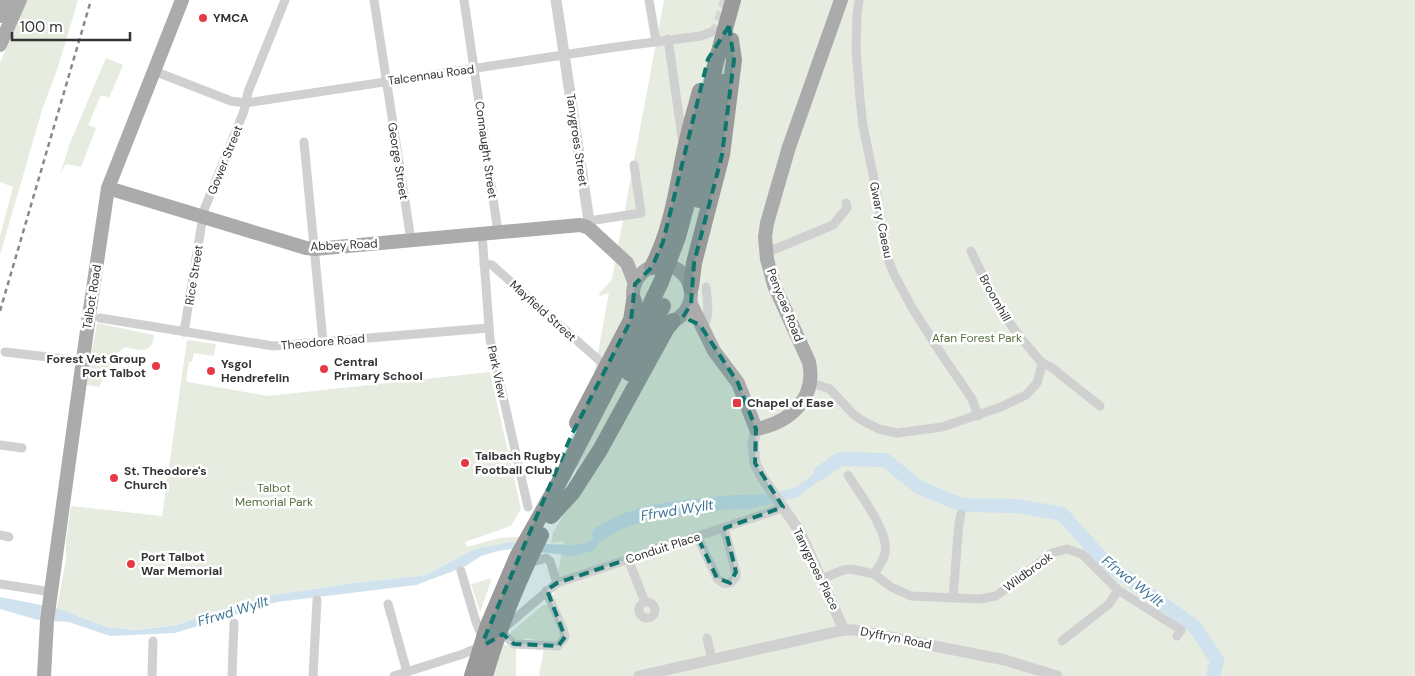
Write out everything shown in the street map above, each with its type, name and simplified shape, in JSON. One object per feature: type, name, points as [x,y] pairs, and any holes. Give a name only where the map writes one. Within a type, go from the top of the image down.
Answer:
[{"type":"highway","points":[[472,676],[488,625],[517,557],[636,346],[662,308],[683,239],[688,200],[722,36],[734,0]]},
{"type":"highway","points":[[650,268],[663,242],[672,213],[688,137],[708,60],[744,0]]},
{"type":"highway","points":[[696,293],[694,263],[722,155],[734,60],[722,36]]},
{"type":"highway","points":[[485,676],[541,517],[549,484],[572,434],[631,320],[634,301]]},
{"type":"highway","points":[[541,517],[573,492],[600,450],[667,328],[676,319]]},
{"type":"main road","points":[[0,16],[7,0]]},
{"type":"main road","points":[[0,45],[20,0]]},
{"type":"main road","name":"Talbot Road","points":[[44,676],[47,621],[82,361],[108,188],[182,0]]},
{"type":"main road","name":"Penycae Road","points":[[811,383],[809,362],[774,285],[766,253],[767,223],[786,154],[841,0]]},
{"type":"main road","name":"Abbey Road","points":[[108,188],[306,248],[315,249],[588,224]]},
{"type":"main road","points":[[588,224],[627,264],[635,284],[634,301],[640,314],[657,323],[676,319],[701,326]]},
{"type":"main road","points":[[627,264],[650,268]]},
{"type":"main road","points":[[635,284],[640,275],[650,268],[662,265],[678,270],[684,275],[696,293],[701,326],[714,351],[738,383],[756,429],[778,422],[801,404],[806,398],[811,383]]},
{"type":"main road","points":[[676,319],[696,293]]},
{"type":"street","name":"Gower Street","points":[[203,217],[246,103],[248,92],[285,0]]},
{"type":"street","name":"George Street","points":[[374,0],[411,240]]},
{"type":"street","name":"Connaught Street","points":[[464,0],[498,232]]},
{"type":"street","name":"Tanygroes Street","points":[[556,0],[588,224]]},
{"type":"street","points":[[650,0],[656,41]]},
{"type":"street","name":"Gwar y Caeau","points":[[859,0],[856,48],[860,99],[863,126],[887,256],[911,306],[972,399],[978,416]]},
{"type":"street","name":"Talcennau Road","points":[[154,71],[236,103],[246,103],[668,39],[722,36]]},
{"type":"street","points":[[668,39],[682,137]]},
{"type":"street","points":[[304,142],[323,341]]},
{"type":"street","points":[[588,224],[641,213],[634,165]]},
{"type":"street","points":[[766,253],[833,225],[846,208],[846,203]]},
{"type":"street","name":"Rice Street","points":[[184,332],[203,217]]},
{"type":"street","name":"Park View","points":[[482,234],[488,328],[541,517]]},
{"type":"street","name":"Broomhill","points":[[971,251],[1008,322],[1042,364],[1051,367],[1100,406]]},
{"type":"street","name":"Mayfield Street","points":[[484,264],[492,265],[601,362]]},
{"type":"street","points":[[696,293],[708,316],[706,324],[701,326]]},
{"type":"street","name":"Theodore Road","points":[[100,318],[273,346],[488,328]]},
{"type":"street","points":[[5,352],[82,361]]},
{"type":"street","points":[[811,383],[830,389],[853,414],[863,421],[880,429],[897,433],[942,427],[1001,407],[1026,395],[1037,383],[1042,364]]},
{"type":"street","name":"Tanygroes Place","points":[[756,429],[753,442],[756,463],[762,477],[800,532],[844,630]]},
{"type":"street","points":[[0,445],[22,448]]},
{"type":"street","points":[[848,475],[867,499],[886,542],[885,554],[874,574]]},
{"type":"street","name":"Conduit Place","points":[[394,676],[463,654],[486,644],[557,583],[724,528],[778,500]]},
{"type":"street","points":[[950,521],[960,519],[954,597]]},
{"type":"street","points":[[697,536],[717,578],[726,584],[730,583],[736,577],[736,572],[724,528]]},
{"type":"street","name":"Wildbrook","points":[[822,579],[843,570],[852,569],[874,574],[891,587],[911,596],[980,599],[996,596],[1052,553],[1067,549],[1082,554],[1118,590],[1180,630],[1177,636]]},
{"type":"street","points":[[536,561],[546,558],[550,560],[557,583]]},
{"type":"street","points":[[628,559],[644,602]]},
{"type":"street","points":[[461,571],[476,622],[486,644]]},
{"type":"street","points":[[0,584],[52,592]]},
{"type":"street","points":[[1062,641],[1074,638],[1109,604],[1118,590]]},
{"type":"street","points":[[498,635],[514,644],[558,646],[565,637],[563,628],[546,591]]},
{"type":"street","points":[[313,676],[317,600]]},
{"type":"street","points":[[388,604],[407,672]]},
{"type":"street","points":[[232,676],[234,623]]},
{"type":"street","name":"Dyffryn Road","points":[[639,676],[844,630],[870,632],[1005,660],[1054,675]]},
{"type":"street","points":[[707,638],[712,660]]},
{"type":"street","points":[[152,676],[154,641]]},
{"type":"highlighted area","points":[[729,26],[734,60],[722,155],[694,263],[691,304],[683,317],[700,325],[738,383],[756,429],[755,463],[783,507],[725,528],[736,572],[730,583],[717,578],[697,536],[557,583],[547,590],[565,637],[558,646],[514,644],[503,634],[486,644],[484,639],[572,434],[631,320],[635,284],[652,267],[663,242],[708,59]]},
{"type":"green space","points":[[27,0],[78,0],[58,67],[42,110],[0,255],[0,236],[13,187],[0,182],[0,63]]},
{"type":"green space","name":"Afan Forest Park","points":[[664,0],[1415,0],[1415,676],[539,676],[545,642],[527,638],[521,641],[512,639],[510,633],[543,605],[547,605],[551,609],[564,541],[551,543],[553,533],[570,503],[609,293],[600,296],[599,294],[612,279]]},
{"type":"green space","points":[[106,58],[123,65],[109,98],[101,95],[88,125],[96,128],[81,167],[66,164],[60,174],[70,143]]},
{"type":"green space","points":[[97,323],[154,335],[151,346],[148,348],[140,350],[125,347],[113,357],[99,387],[86,385]]},
{"type":"green space","name":"Talbot Memorial Park","points":[[187,340],[216,344],[214,356],[194,353],[192,362],[189,362],[186,380],[188,382],[268,396],[490,372],[521,509],[511,526],[465,542],[467,547],[500,538],[520,537],[516,543],[510,542],[457,558],[426,575],[266,596],[177,625],[135,630],[107,627],[57,608],[66,560],[66,541],[71,506],[162,516]]},
{"type":"green space","points":[[492,578],[480,612],[471,584]]},
{"type":"green space","points":[[503,644],[516,648],[516,676],[492,676]]},
{"type":"water","points":[[832,460],[837,467],[798,497],[764,506],[735,504],[735,496],[765,494],[795,488]]},
{"type":"water","points":[[613,523],[615,530],[605,534],[594,550],[575,556],[511,549],[498,551],[481,556],[464,567],[416,585],[277,602],[175,633],[110,636],[69,622],[38,620],[0,609],[0,597],[57,608],[107,627],[135,630],[177,625],[266,596],[426,575],[479,548],[510,542],[584,544],[591,540],[605,526]]},
{"type":"waterway","name":"Ffrwd Wyllt","points":[[820,473],[840,459],[885,460],[920,488],[962,505],[1017,506],[1062,514],[1106,563],[1195,627],[1217,660],[1213,676]]},
{"type":"waterway","name":"Ffrwd Wyllt","points":[[599,534],[633,517],[657,511],[723,503],[752,502]]},
{"type":"tunnel","points":[[712,32],[716,28],[725,0]]},
{"type":"railway","points":[[0,311],[91,0]]},
{"type":"place","name":"YMCA","points":[[203,18]]},
{"type":"place","name":"Forest Vet Group Port Talbot","points":[[156,366]]},
{"type":"place","name":"Central Primary School","points":[[324,369]]},
{"type":"place","name":"Ysgol Hendrefelin","points":[[211,371]]},
{"type":"place","name":"Chapel of Ease","points":[[737,403]]},
{"type":"place","name":"Taibach Rugby Football Club","points":[[465,463]]},
{"type":"place","name":"St. Theodore's Church","points":[[114,478]]},
{"type":"place","name":"Port Talbot War Memorial","points":[[131,564]]}]
